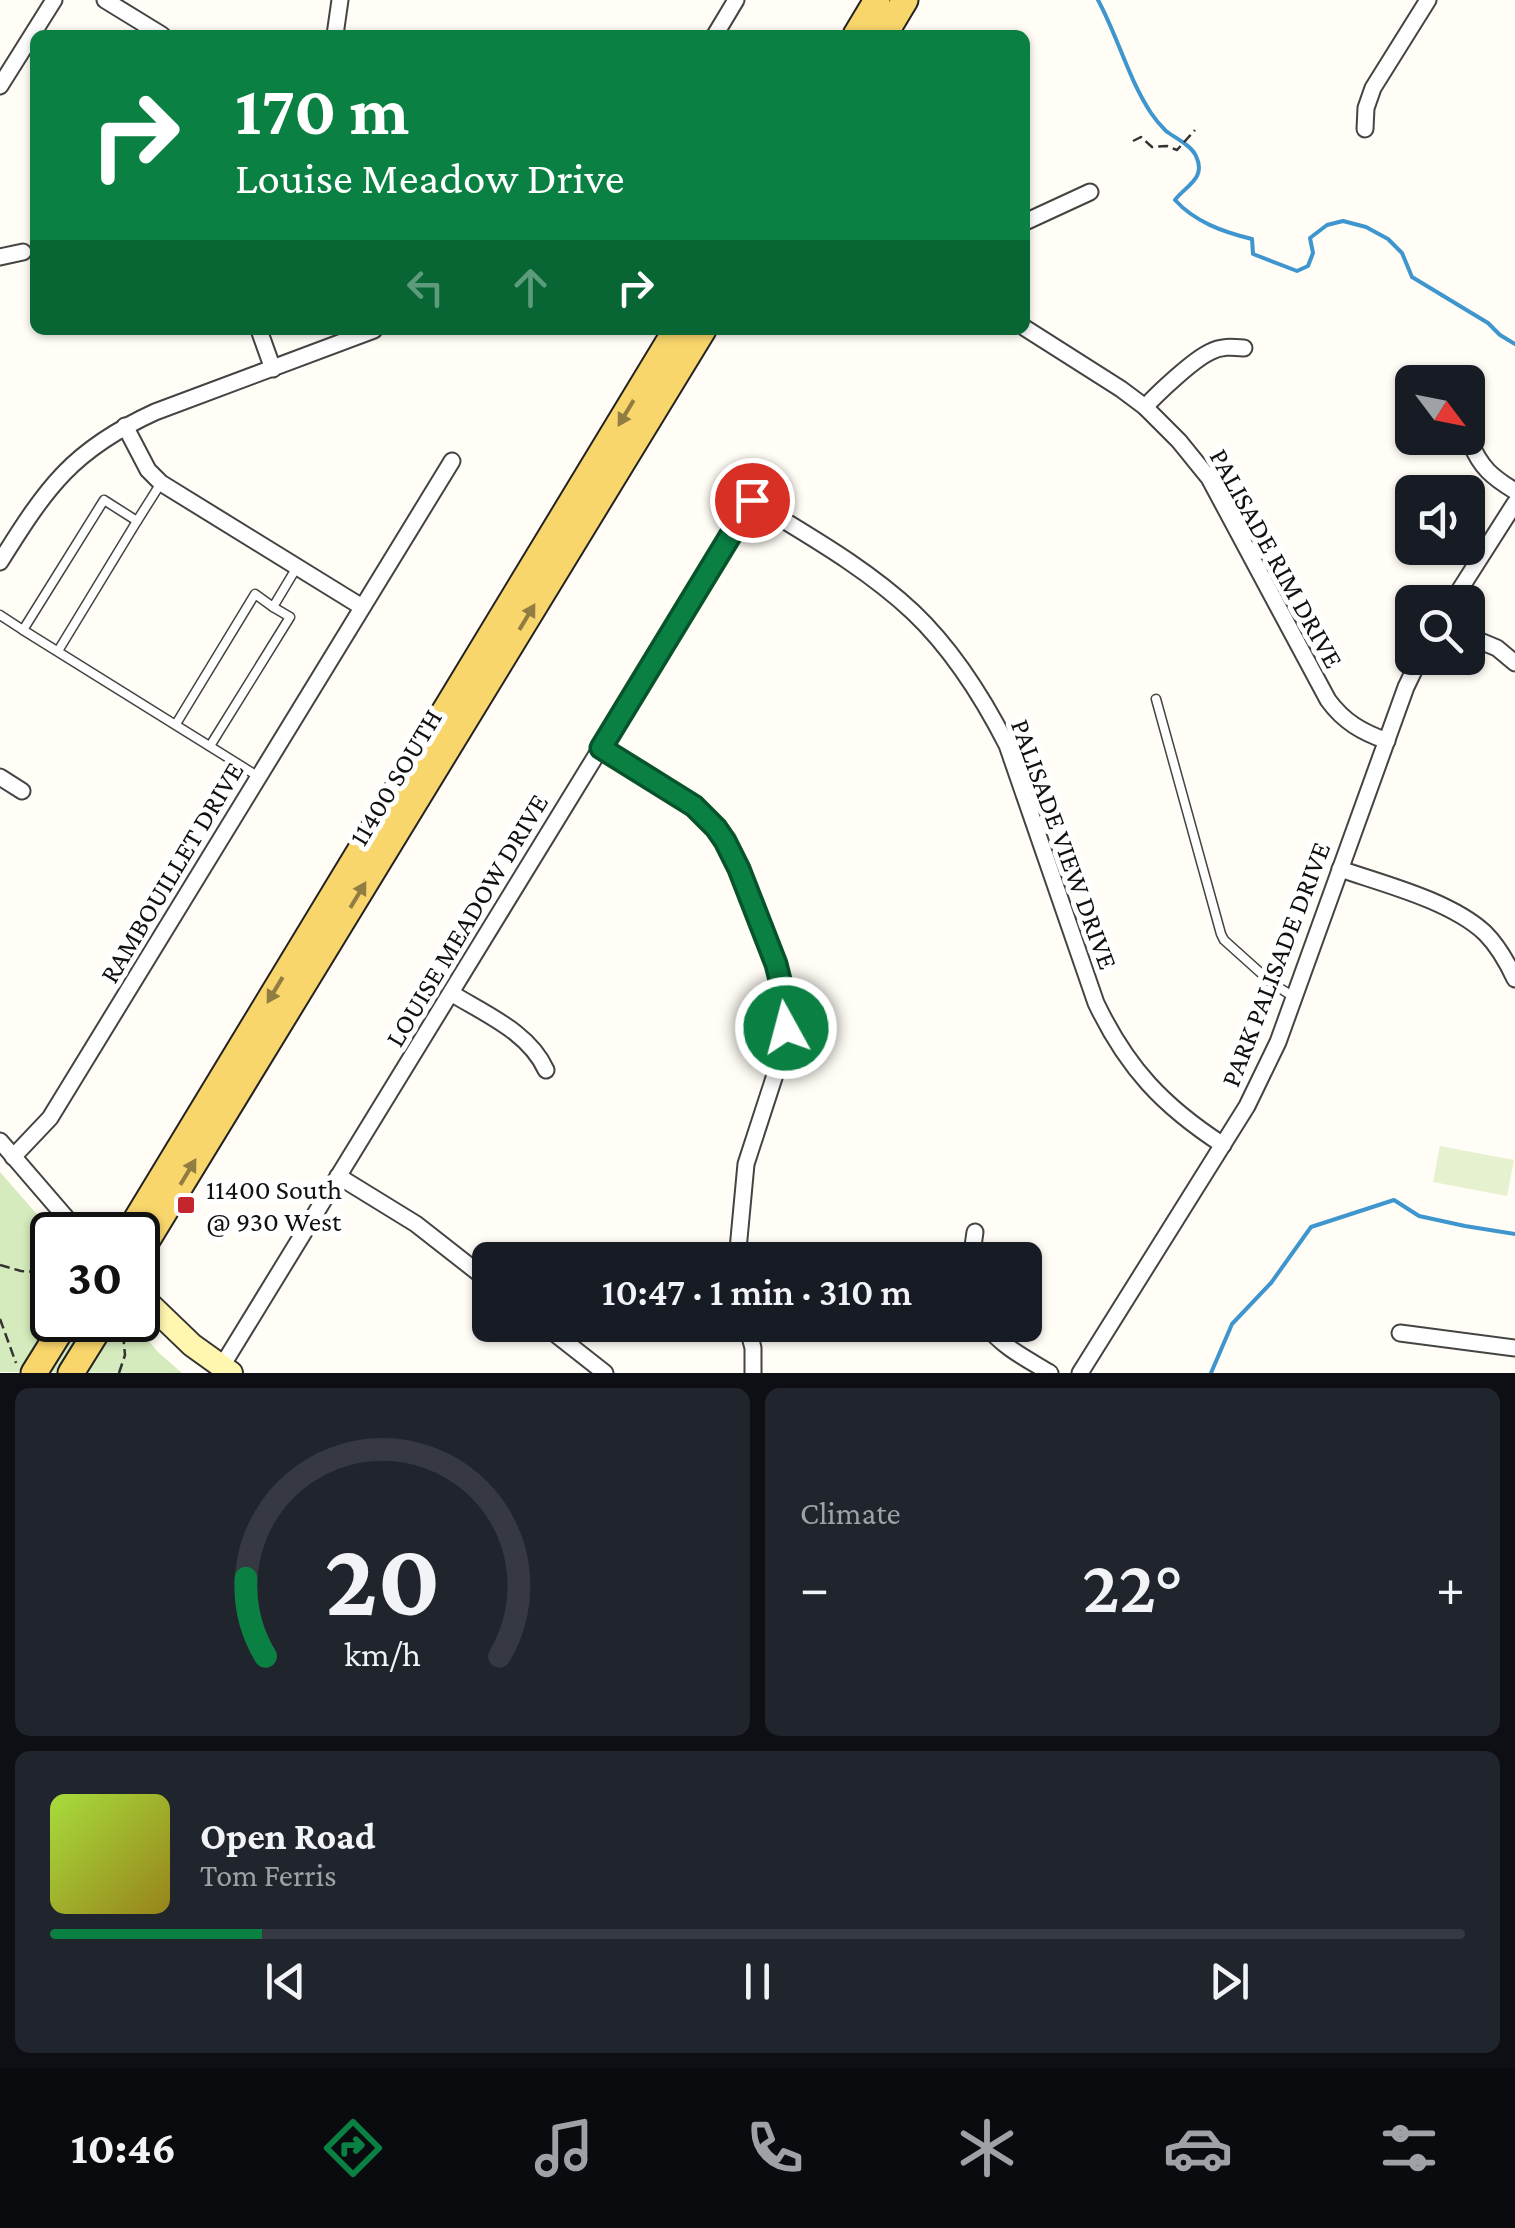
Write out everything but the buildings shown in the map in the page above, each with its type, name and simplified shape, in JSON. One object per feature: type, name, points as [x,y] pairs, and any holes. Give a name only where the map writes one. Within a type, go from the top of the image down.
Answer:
[{"type":"main road","points":[[859,30],[877,0]]},
{"type":"main road","points":[[887,30],[905,0]]},
{"type":"main road","name":"11400 SOUTH","points":[[140,1212],[673,335]]},
{"type":"main road","name":"11400 SOUTH","points":[[160,1219],[701,335]]},
{"type":"main road","points":[[26,1370],[49,1342]]},
{"type":"main road","points":[[72,1373],[93,1342]]},
{"type":"street","points":[[35,30],[54,0]]},
{"type":"street","points":[[105,0],[154,30]]},
{"type":"street","points":[[335,30],[340,0]]},
{"type":"street","points":[[718,30],[736,0]]},
{"type":"street","points":[[1365,130],[1366,108],[1373,88],[1428,0]]},
{"type":"street","points":[[0,86],[30,38]]},
{"type":"street","points":[[1030,220],[1090,192]]},
{"type":"street","points":[[0,257],[24,252]]},
{"type":"street","name":"PALISADE RIM DRIVE","points":[[1030,331],[1146,407],[1179,441],[1209,478],[1328,700],[1346,722],[1387,741]]},
{"type":"street","points":[[261,335],[273,368]]},
{"type":"street","points":[[0,562],[47,490],[94,445],[124,426],[361,335]]},
{"type":"street","points":[[1146,407],[1209,352],[1226,347],[1244,348]]},
{"type":"street","points":[[124,426],[148,470],[161,483],[362,607]]},
{"type":"street","points":[[1476,455],[1487,472],[1515,491]]},
{"type":"street","name":"RAMBOUILLET DRIVE","points":[[13,1157],[50,1118],[452,461]]},
{"type":"street","name":"LOUISE MEADOW DRIVE","points":[[226,1370],[338,1176],[752,500]]},
{"type":"street","name":"PALISADE VIEW DRIVE","points":[[752,500],[881,584],[942,643],[988,710],[1014,762],[1096,1003],[1110,1033],[1128,1061],[1168,1105],[1222,1145]]},
{"type":"street","points":[[1463,585],[1515,503]]},
{"type":"street","points":[[1485,643],[1515,663]]},
{"type":"street","name":"PARK PALISADE DRIVE","points":[[1080,1373],[1264,1074],[1413,675]]},
{"type":"street","points":[[601,748],[681,797],[716,828],[739,869],[780,980],[786,1012],[785,1044],[746,1164],[738,1242]]},
{"type":"street","points":[[0,777],[22,790]]},
{"type":"street","points":[[1340,868],[1462,916],[1502,953],[1515,979]]},
{"type":"street","points":[[450,993],[524,1038],[538,1052],[546,1070]]},
{"type":"street","points":[[0,1141],[60,1212]]},
{"type":"street","points":[[338,1176],[416,1224],[472,1268]]},
{"type":"street","points":[[974,1242],[975,1232]]},
{"type":"street","points":[[160,1315],[192,1346],[226,1370]]},
{"type":"street","points":[[1400,1333],[1515,1348]]},
{"type":"street","points":[[566,1342],[605,1373]]},
{"type":"street","points":[[751,1342],[754,1373]]},
{"type":"street","points":[[1001,1342],[1050,1373]]},
{"type":"lane","points":[[58,651],[161,483]]},
{"type":"lane","points":[[23,630],[104,500],[137,521]]},
{"type":"lane","points":[[273,607],[297,567]]},
{"type":"lane","points":[[176,724],[255,594],[290,616],[210,746]]},
{"type":"lane","points":[[0,615],[258,777]]},
{"type":"lane","points":[[1156,699],[1220,934],[1273,984],[1294,997]]},
{"type":"path","points":[[1133,141],[1141,138],[1152,147],[1177,150],[1195,130]]},
{"type":"path","points":[[0,1266],[30,1271]]},
{"type":"path","points":[[0,1320],[26,1370]]},
{"type":"path","points":[[119,1373],[125,1355],[124,1342]]},
{"type":"green space","points":[[1440,1146],[1514,1160],[1507,1196],[1433,1182]]},
{"type":"green space","points":[[0,1172],[35,1212],[30,1212],[30,1342],[149,1342],[182,1373],[0,1372]]},
{"type":"waterway","points":[[1098,0],[1151,113],[1196,156],[1197,176],[1175,200],[1183,208],[1210,225],[1252,239],[1253,254],[1297,271],[1308,266],[1313,253],[1310,238],[1327,225],[1343,221],[1366,227],[1388,239],[1402,253],[1412,277],[1515,344]]},
{"type":"waterway","points":[[1211,1373],[1232,1324],[1271,1283],[1311,1227],[1394,1200],[1419,1216],[1515,1234]]},
{"type":"place","name":"11400 South @ 930 West","points":[[186,1205]]},
{"type":"route","points":[[752,500],[601,748],[694,806],[725,841],[776,964],[786,1028]]}]
